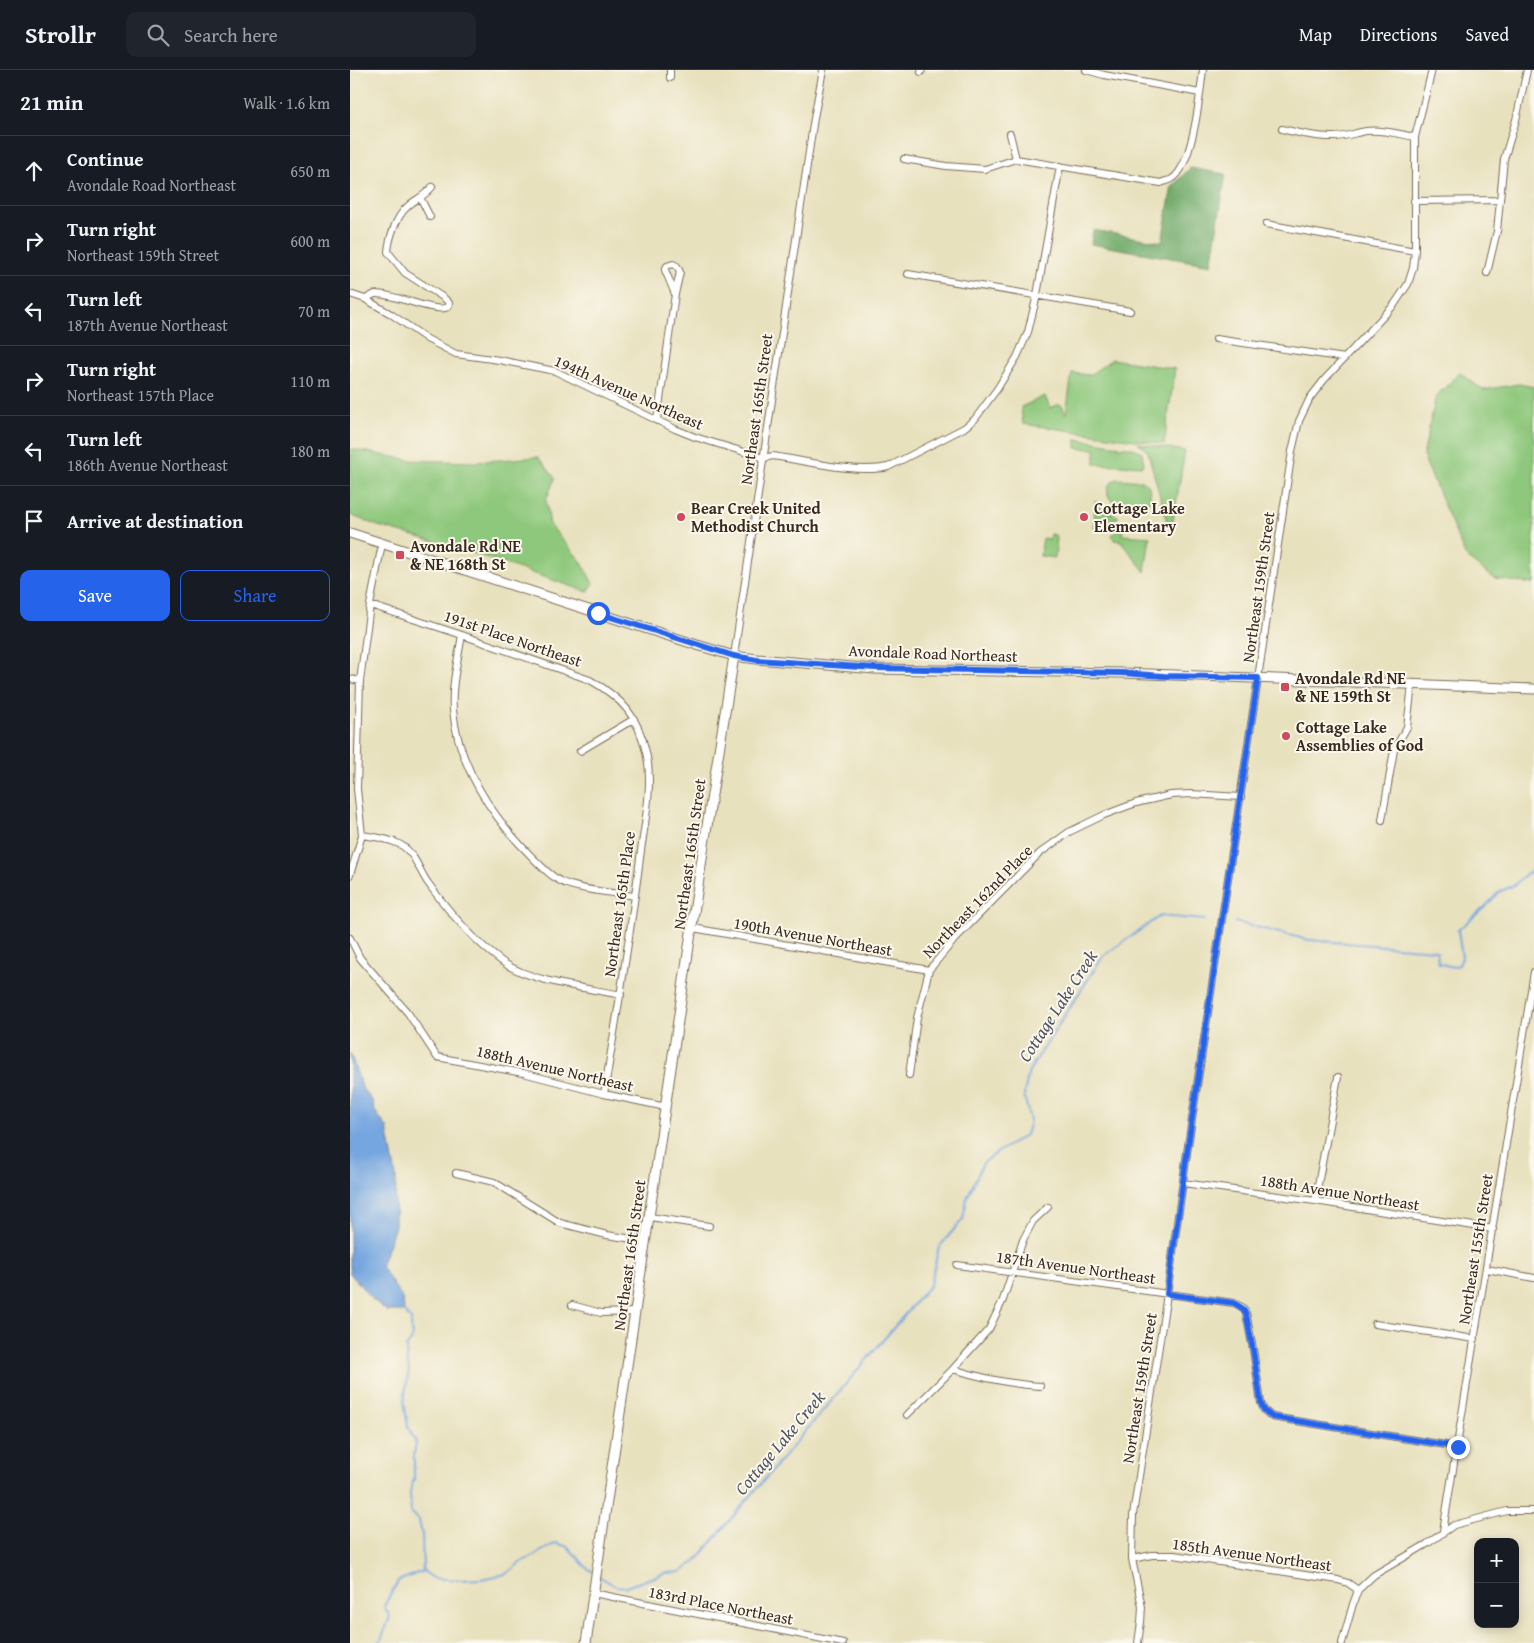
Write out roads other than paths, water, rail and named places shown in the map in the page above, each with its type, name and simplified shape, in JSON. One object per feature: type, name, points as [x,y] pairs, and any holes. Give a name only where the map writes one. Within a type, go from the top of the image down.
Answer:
[{"type":"main road","name":"Avondale Road Northeast","points":[[350,534],[734,656],[757,660],[875,668],[1122,673],[1534,689]]},
{"type":"main road","name":"Northeast 165th Street","points":[[586,1643],[734,656]]},
{"type":"street","points":[[670,70],[670,78]]},
{"type":"street","name":"Northeast 165th Street","points":[[734,656],[814,118],[823,70]]},
{"type":"street","points":[[1086,70],[1200,93]]},
{"type":"street","points":[[904,158],[946,166],[985,169],[1016,159],[1161,183],[1172,179],[1181,170],[1188,153],[1200,93],[1202,70]]},
{"type":"street","name":"Northeast 159th Street","points":[[1138,1643],[1142,1606],[1132,1559],[1133,1514],[1292,451],[1299,421],[1310,398],[1324,380],[1394,305],[1408,284],[1413,268],[1415,251],[1415,136],[1432,70]]},
{"type":"street","points":[[1487,273],[1497,231],[1504,159],[1516,120],[1527,70]]},
{"type":"street","points":[[1282,129],[1329,138],[1371,130],[1383,130],[1415,136]]},
{"type":"street","points":[[1010,134],[1016,159]]},
{"type":"street","name":"194th Avenue Northeast","points":[[350,294],[365,299],[427,339],[456,354],[555,371],[656,421],[695,437],[764,458],[773,456],[847,467],[876,469],[888,467],[964,428],[975,419],[997,389],[1024,345],[1037,294],[1060,166]]},
{"type":"street","points":[[365,299],[374,294],[444,309],[448,307],[449,303],[444,298],[405,273],[388,252],[389,242],[398,220],[407,207],[421,199],[432,187]]},
{"type":"street","points":[[421,199],[430,217]]},
{"type":"street","points":[[1414,201],[1499,200]]},
{"type":"street","points":[[1266,224],[1415,251]]},
{"type":"street","points":[[908,274],[1130,311]]},
{"type":"street","points":[[656,421],[675,294]]},
{"type":"street","points":[[1216,339],[1345,358]]},
{"type":"street","points":[[350,875],[362,835],[357,789],[360,680],[370,605],[382,544]]},
{"type":"street","name":"191st Place Northeast","points":[[370,605],[590,680],[608,690],[634,719]]},
{"type":"street","points":[[462,635],[453,688],[453,710],[464,755],[479,789],[499,819],[546,872],[562,882],[588,889],[635,896]]},
{"type":"street","points":[[350,679],[360,680]]},
{"type":"street","points":[[1382,820],[1394,750],[1407,727],[1412,685]]},
{"type":"street","points":[[580,752],[634,719]]},
{"type":"street","name":"Northeast 165th Place","points":[[604,1094],[621,995],[647,800],[647,754],[634,719]]},
{"type":"street","name":"Northeast 162nd Place","points":[[929,970],[955,938],[1040,853],[1069,832],[1104,815],[1136,803],[1170,796],[1191,794],[1241,797]]},
{"type":"street","points":[[362,835],[400,844],[413,856],[428,882],[482,946],[506,964],[521,972],[539,978],[621,995]]},
{"type":"street","name":"190th Avenue Northeast","points":[[693,928],[929,970]]},
{"type":"street","name":"188th Avenue Northeast","points":[[350,938],[360,958],[408,1013],[437,1057],[522,1073],[604,1094],[666,1107]]},
{"type":"street","points":[[909,1075],[917,1018],[929,970]]},
{"type":"street","name":"Northeast 155th Street","points":[[1443,1531],[1534,972]]},
{"type":"street","points":[[1315,1201],[1338,1077]]},
{"type":"street","points":[[456,1174],[494,1182],[560,1223],[607,1235],[646,1242]]},
{"type":"street","name":"188th Avenue Northeast","points":[[1183,1183],[1315,1201],[1492,1229]]},
{"type":"street","points":[[907,1415],[954,1370],[989,1328],[1003,1300],[1023,1240],[1033,1221],[1048,1207]]},
{"type":"street","points":[[650,1217],[709,1226]]},
{"type":"street","name":"187th Avenue Northeast","points":[[957,1265],[1234,1303],[1242,1308],[1246,1314],[1261,1403],[1264,1410],[1272,1417],[1458,1447]]},
{"type":"street","points":[[1487,1269],[1534,1278]]},
{"type":"street","points":[[572,1305],[601,1313],[624,1314],[636,1312]]},
{"type":"street","points":[[1375,1324],[1475,1339]]},
{"type":"street","points":[[954,1370],[1040,1386]]},
{"type":"street","points":[[1342,1643],[1358,1590],[1374,1575],[1427,1544],[1454,1525],[1507,1512],[1534,1511]]},
{"type":"street","name":"185th Avenue Northeast","points":[[1132,1559],[1152,1555],[1174,1555],[1338,1580],[1348,1583],[1358,1590]]},
{"type":"street","name":"183rd Place Northeast","points":[[594,1588],[843,1643]]},
{"type":"water","points":[[350,1053],[363,1090],[372,1100],[375,1111],[387,1128],[396,1176],[395,1226],[381,1266],[402,1298],[404,1311],[387,1311],[371,1298],[350,1273]]},
{"type":"waterway","name":"Cottage Lake Creek","points":[[1235,922],[1309,940],[1434,950],[1437,952],[1438,963],[1453,967],[1459,965],[1462,958],[1458,930],[1499,892],[1514,885],[1526,874],[1534,870]]},
{"type":"waterway","name":"Cottage Lake Creek","points":[[599,1576],[615,1586],[626,1587],[665,1573],[681,1572],[697,1560],[930,1285],[939,1247],[963,1219],[967,1198],[983,1163],[1026,1135],[1030,1121],[1024,1094],[1029,1071],[1103,956],[1160,916],[1205,920]]},
{"type":"waterway","name":"Cottage Lake Creek","points":[[404,1311],[411,1320],[412,1339],[406,1348],[409,1369],[404,1401],[408,1427],[416,1442],[414,1479],[410,1492],[411,1512],[419,1520],[422,1535],[423,1571]]},
{"type":"waterway","name":"Cottage Lake Creek","points":[[423,1571],[433,1578],[460,1580],[481,1579],[506,1574],[520,1563],[556,1543],[568,1547],[593,1572]]},
{"type":"waterway","points":[[376,1643],[381,1640],[390,1617],[384,1606],[398,1581],[423,1571]]},
{"type":"place","name":"Bear Creek United Methodist Church","points":[[681,517]]},
{"type":"place","name":"Cottage Lake Elementary","points":[[1084,517]]},
{"type":"place","name":"Avondale Rd NE & NE 168th St","points":[[400,555]]},
{"type":"place","name":"Avondale Rd NE & NE 159th St","points":[[1285,687]]},
{"type":"place","name":"Cottage Lake Assemblies of God","points":[[1286,736]]}]
